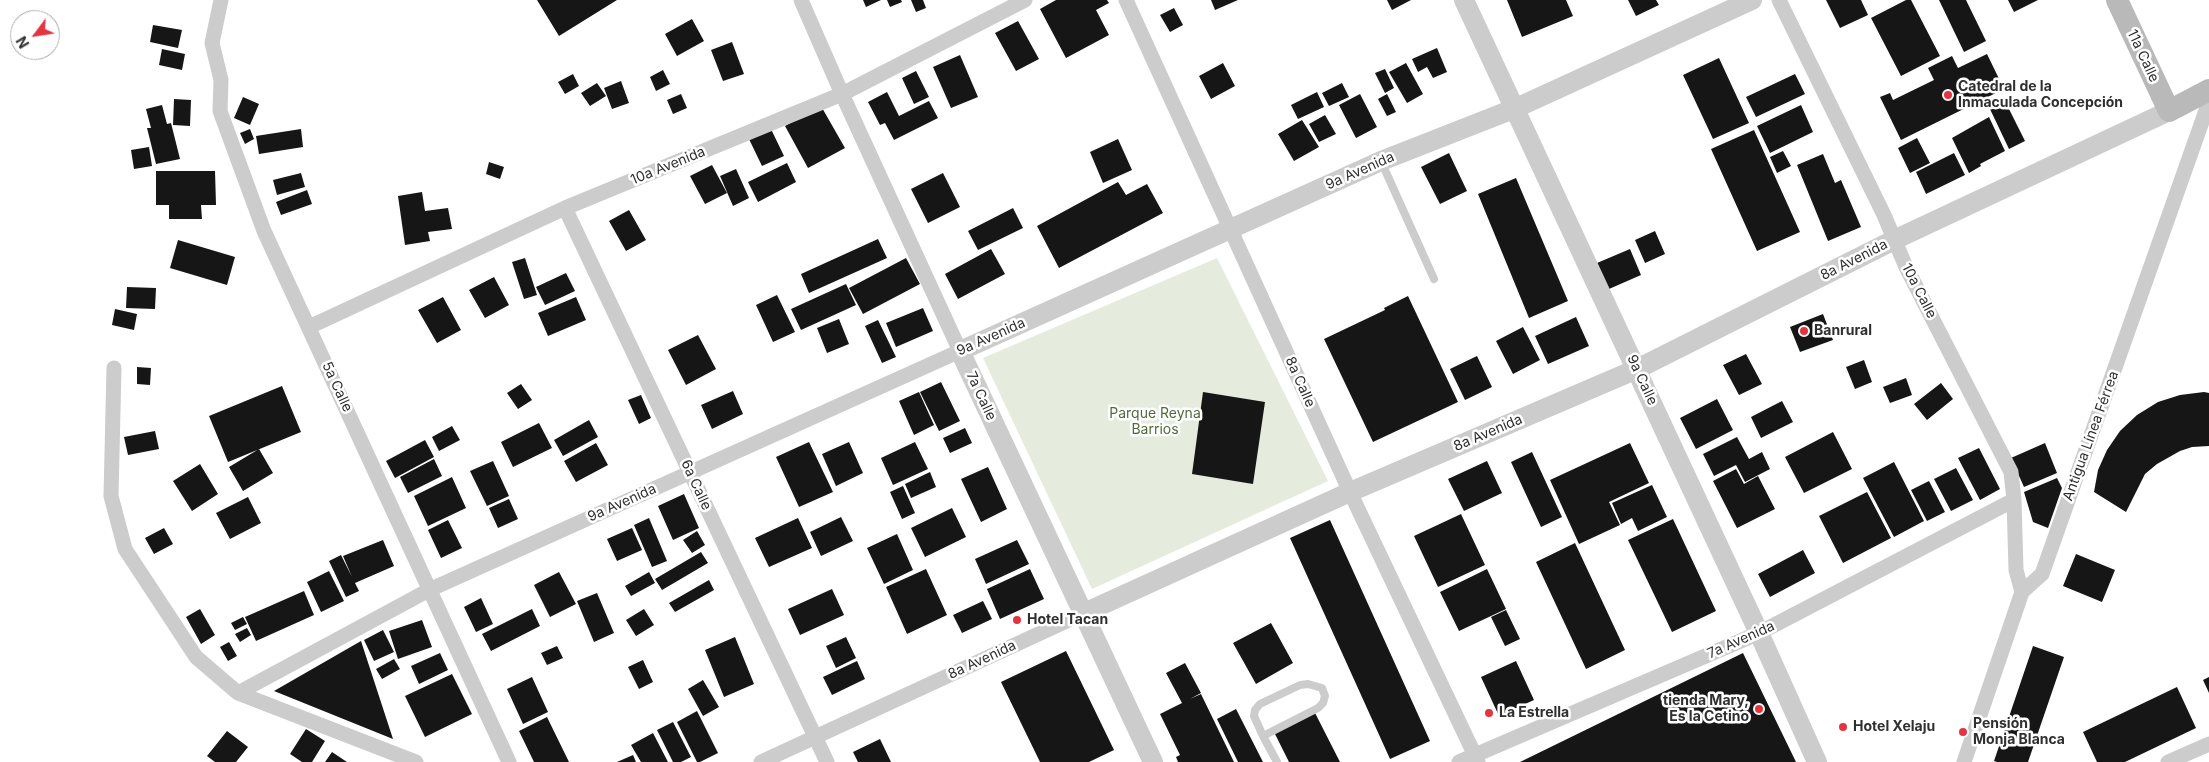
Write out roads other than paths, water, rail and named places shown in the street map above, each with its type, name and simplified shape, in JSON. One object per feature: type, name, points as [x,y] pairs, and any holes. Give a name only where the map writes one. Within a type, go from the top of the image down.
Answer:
[{"type":"main road","name":"11a Calle","points":[[2117,0],[2168,111]]},
{"type":"main road","name":"8a Avenida","points":[[2168,111],[2209,90]]},
{"type":"street","name":"5a Calle","points":[[221,0],[212,43],[221,80],[220,110],[264,231],[509,762]]},
{"type":"street","name":"7a Calle","points":[[801,0],[960,351],[1153,762]]},
{"type":"street","name":"10a Avenida","points":[[309,327],[565,208],[842,94],[1025,0]]},
{"type":"street","name":"8a Calle","points":[[1126,0],[1350,492],[1477,758]]},
{"type":"street","name":"9a Calle","points":[[1464,0],[1760,633],[1817,762]]},
{"type":"street","name":"9a Avenida","points":[[238,693],[429,590],[1381,161],[1516,108],[1752,0]]},
{"type":"street","name":"10a Calle","points":[[1779,0],[1894,240],[2011,472],[2014,500],[2016,570],[2022,592]]},
{"type":"street","name":"Antigua Línea Férrea","points":[[1964,762],[2022,592],[2042,574],[2209,102]]},
{"type":"street","name":"8a Avenida","points":[[761,762],[1350,492],[1637,369],[1894,240],[2168,111]]},
{"type":"street","name":"6a Calle","points":[[565,208],[827,762]]},
{"type":"street","points":[[114,368],[111,496],[125,549],[196,657],[238,693],[416,762]]},
{"type":"street","name":"7a Avenida","points":[[1459,762],[1477,758],[1760,633],[2014,500]]},
{"type":"street","points":[[2168,762],[2209,744]]},
{"type":"lane","points":[[1381,161],[1434,278]]},
{"type":"lane","points":[[1263,736],[1318,708],[1323,703],[1325,696],[1322,688],[1314,685],[1300,685],[1260,704],[1255,710],[1254,716],[1263,736],[1277,762]]},
{"type":"place","name":"Catedral de la Inmaculada Concepción","points":[[1948,95]]},
{"type":"place","name":"Banrural","points":[[1804,331]]},
{"type":"place","name":"Hotel Tacan","points":[[1017,620]]},
{"type":"place","name":"tienda Mary, Es la Cetino","points":[[1759,709]]},
{"type":"place","name":"La Estrella","points":[[1489,713]]},
{"type":"place","name":"Hotel Xelaju","points":[[1843,727]]},
{"type":"place","name":"Pensión Monja Blanca","points":[[1963,732]]},
{"type":"park label","name":"Parque Reyna Barrios","points":[[1155,422]]}]
